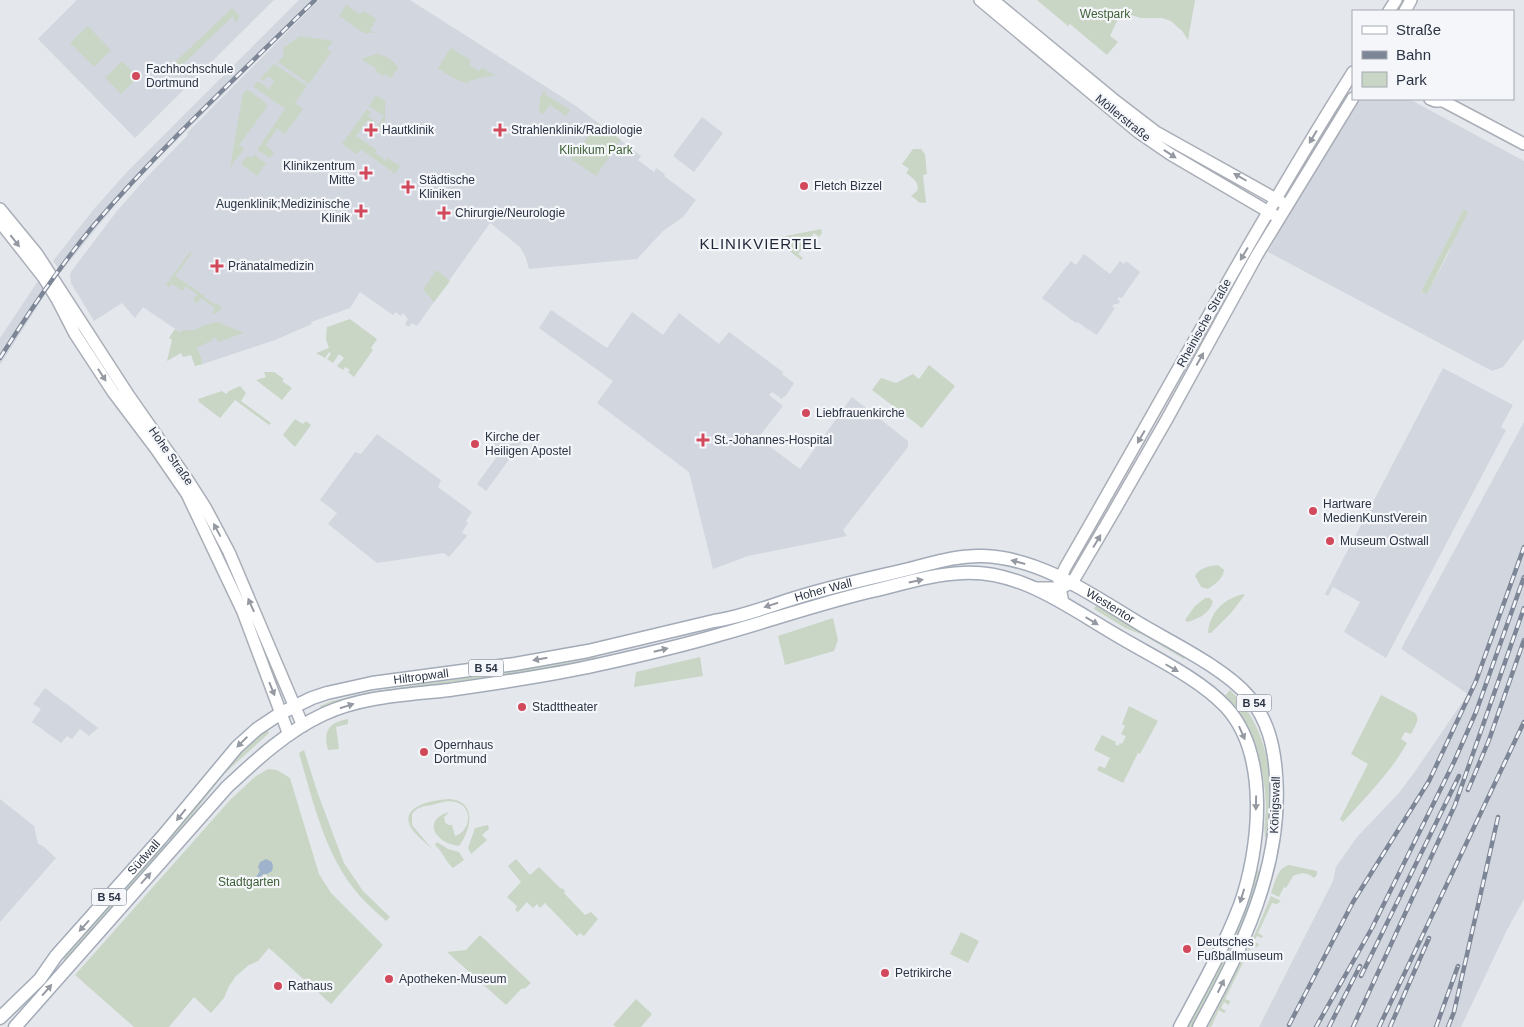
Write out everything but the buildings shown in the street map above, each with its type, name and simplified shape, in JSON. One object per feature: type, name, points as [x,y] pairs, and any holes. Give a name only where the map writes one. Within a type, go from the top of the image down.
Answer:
[{"type":"main road","name":"Möllerstraße","points":[[980,0],[1138,132],[1170,154],[1280,218]]},
{"type":"main road","name":"Möllerstraße","points":[[994,0],[1113,99],[1156,132],[1282,202]]},
{"type":"main road","name":"Rheinische Straße","points":[[1064,583],[1114,513],[1230,302],[1280,218],[1282,202],[1352,74]]},
{"type":"main road","name":"Rheinische Straße","points":[[1064,583],[1164,394],[1269,212],[1282,202],[1352,99]]},
{"type":"main road","points":[[1442,100],[1524,144]]},
{"type":"main road","name":"Hohe Straße","points":[[0,209],[38,254],[156,449],[187,494],[240,605],[289,736]]},
{"type":"main road","name":"Hohe Straße","points":[[0,222],[44,278],[75,334],[187,479],[205,507],[229,552],[303,726]]},
{"type":"main road","points":[[1164,394],[1176,402]]},
{"type":"main road","name":"Hoher Wall","points":[[610,646],[728,619],[806,594],[951,558],[973,556],[998,557],[1038,568]]},
{"type":"main road","name":"Westentor","points":[[1038,568],[1148,628]]},
{"type":"main road","name":"Hoher Wall","points":[[614,661],[719,635],[825,603],[941,575],[992,574],[1014,580]]},
{"type":"main road","name":"Westentor","points":[[1014,580],[1063,603],[1138,648]]},
{"type":"main road","points":[[1063,603],[1064,583]]},
{"type":"main road","name":"Westentor","points":[[1034,588],[1064,583]]},
{"type":"main road","name":"Königswall","points":[[1148,628],[1242,688],[1263,718],[1274,750],[1277,784],[1276,821],[1262,890],[1241,944],[1200,1027]]},
{"type":"main road","name":"Hiltropwall","points":[[294,707],[327,693],[372,683],[514,664],[610,646]]},
{"type":"main road","name":"Königswall","points":[[1138,648],[1204,688],[1226,707],[1239,725],[1245,739],[1255,781],[1254,849],[1242,900],[1230,930],[1180,1027]]},
{"type":"main road","name":"Hiltropwall","points":[[303,726],[322,715],[340,708],[370,700],[512,680],[614,661]]},
{"type":"main road","name":"Südwall","points":[[0,1018],[40,978],[56,956],[162,837],[237,747],[257,729],[294,707]]},
{"type":"main road","name":"Südwall","points":[[15,1027],[227,788],[257,760],[303,726]]},
{"type":"shaded area","name":"Fachhochschule Dortmund","points":[[77,0],[274,0],[135,138],[38,39]]},
{"type":"shaded area","points":[[299,0],[317,0],[136,181],[61,272],[53,261],[94,209],[126,173]]},
{"type":"shaded area","name":"Städtische Kliniken","points":[[319,0],[410,0],[576,106],[641,156],[638,160],[654,172],[656,168],[665,174],[664,176],[696,200],[683,217],[663,231],[637,259],[529,269],[520,247],[490,223],[417,326],[412,323],[409,327],[405,324],[408,319],[403,313],[401,316],[396,312],[393,315],[360,292],[350,308],[311,322],[312,324],[275,340],[203,364],[196,347],[187,337],[143,307],[135,318],[122,303],[94,321],[71,283],[70,274],[73,269],[117,211],[188,135],[187,133]]},
{"type":"shaded area","points":[[1360,100],[1411,100],[1524,161],[1524,339],[1503,367],[1492,371],[1268,252],[1310,178]],"holes":[[[1463,210],[1448,254],[1427,294],[1421,292]]]},
{"type":"shaded area","points":[[702,117],[723,133],[694,172],[673,156]]},
{"type":"shaded area","points":[[1084,254],[1110,274],[1120,261],[1124,264],[1126,261],[1140,272],[1122,298],[1119,297],[1117,299],[1120,301],[1118,304],[1114,304],[1112,307],[1115,308],[1097,335],[1076,323],[1042,298],[1071,261],[1076,265]]},
{"type":"shaded area","points":[[38,281],[46,293],[0,365],[0,338]]},
{"type":"shaded area","name":"St.-Johannes-Hospital","points":[[551,310],[607,348],[632,312],[663,335],[679,313],[719,344],[729,332],[783,372],[782,374],[794,383],[782,399],[772,392],[769,395],[783,406],[758,438],[800,469],[852,397],[908,441],[908,447],[843,530],[847,536],[748,556],[713,569],[689,472],[597,403],[613,381],[539,328]]},
{"type":"shaded area","points":[[1443,368],[1513,405],[1501,427],[1506,430],[1386,658],[1344,632],[1360,602],[1333,587],[1328,596],[1325,594]]},
{"type":"shaded area","points":[[1524,422],[1524,899],[1507,930],[1461,1027],[1259,1027],[1333,881],[1336,867],[1357,837],[1398,794],[1468,694],[1401,649]]},
{"type":"shaded area","points":[[500,432],[509,438],[522,442],[486,491],[477,484],[496,458],[492,454],[497,447],[492,443]]},
{"type":"shaded area","points":[[377,434],[441,480],[438,487],[472,512],[462,532],[467,536],[449,557],[444,553],[377,563],[328,524],[337,513],[320,500],[355,452],[361,454]]},
{"type":"shaded area","points":[[45,688],[98,728],[89,736],[80,729],[72,739],[67,736],[61,743],[32,722],[41,709],[33,704]]},
{"type":"shaded area","points":[[0,799],[34,826],[38,844],[56,858],[0,922]]},
{"type":"green space","name":"Westpark","points":[[1037,0],[1195,0],[1188,40],[1183,32],[1171,21],[1162,18],[1141,18],[1121,12],[1110,36],[1118,42],[1107,55],[1070,24],[1068,26]]},
{"type":"green space","points":[[346,5],[360,14],[363,11],[376,19],[370,30],[375,33],[364,33],[339,16]]},
{"type":"green space","points":[[232,8],[239,15],[235,23],[233,16],[178,69],[178,77],[168,69]]},
{"type":"green space","points":[[88,26],[111,50],[94,67],[70,43]]},
{"type":"green space","points":[[300,36],[333,41],[327,49],[331,52],[309,84],[278,62],[284,56],[283,48]]},
{"type":"green space","points":[[451,48],[470,60],[470,65],[479,71],[482,68],[495,75],[472,80],[467,83],[448,75],[438,68]]},
{"type":"green space","points":[[376,54],[389,58],[397,65],[398,68],[391,78],[385,74],[383,76],[376,71],[377,69],[361,59]]},
{"type":"green space","points":[[122,61],[138,77],[121,94],[105,78]]},
{"type":"green space","points":[[274,64],[307,86],[295,103],[303,109],[285,134],[277,128],[266,145],[274,152],[270,158],[257,150],[285,109],[253,86],[258,81],[269,89],[274,81],[268,76],[263,81],[260,79]]},
{"type":"green space","points":[[248,90],[266,103],[267,107],[239,145],[244,149],[230,167],[243,93]]},
{"type":"green space","points":[[544,91],[546,92],[545,94],[570,110],[566,116],[550,105],[543,114],[539,111],[540,97]]},
{"type":"green space","points":[[376,95],[385,101],[385,125],[389,128],[386,133],[377,127],[384,116],[369,106]]},
{"type":"green space","points":[[367,109],[371,112],[368,116],[376,122],[374,124],[368,120],[356,136],[377,150],[375,153],[386,161],[388,158],[400,166],[395,174],[361,149],[357,154],[342,144]]},
{"type":"green space","name":"Klinikum Park","points":[[598,123],[621,140],[596,176],[571,159]]},
{"type":"green space","points":[[913,149],[921,149],[925,154],[927,174],[923,175],[926,203],[917,202],[911,196],[918,188],[915,180],[906,173],[909,169],[902,164]]},
{"type":"green space","points":[[254,155],[266,163],[257,176],[241,164],[248,156],[252,158]]},
{"type":"green space","points":[[1463,210],[1468,212],[1427,294],[1421,292]]},
{"type":"green space","points":[[821,229],[822,233],[819,237],[814,233],[798,254],[803,258],[801,260],[778,242],[781,237]]},
{"type":"green space","points":[[190,252],[192,253],[175,276],[216,305],[222,307],[216,314],[212,313],[215,308],[201,298],[197,303],[193,300],[197,294],[186,286],[182,291],[172,284],[169,287],[166,285]]},
{"type":"green space","points":[[437,270],[450,281],[434,302],[423,289]]},
{"type":"green space","points":[[350,319],[377,339],[371,348],[373,350],[354,377],[348,372],[350,370],[345,367],[343,370],[337,366],[344,358],[339,354],[333,363],[327,359],[331,354],[329,352],[325,358],[316,353],[329,348],[326,339],[327,327]]},
{"type":"green space","points":[[217,322],[244,333],[218,342],[216,337],[212,341],[197,347],[203,364],[195,366],[191,355],[183,357],[181,353],[167,361],[172,340],[169,338],[175,329],[179,332],[195,330]]},
{"type":"green space","points":[[929,365],[955,386],[922,428],[872,390],[881,378],[896,383],[913,374],[919,379]]},
{"type":"green space","points":[[264,372],[274,372],[292,388],[282,400],[256,380],[266,377]]},
{"type":"green space","points":[[240,386],[246,393],[241,401],[271,423],[269,425],[235,400],[220,418],[199,402],[198,399],[222,391],[226,394]]},
{"type":"green space","points":[[295,419],[303,424],[306,421],[311,425],[295,447],[283,435]]},
{"type":"green space","points":[[1218,565],[1224,570],[1220,579],[1208,589],[1201,587],[1195,576],[1197,573],[1205,568]]},
{"type":"green space","points":[[1244,594],[1231,613],[1211,633],[1208,633],[1212,619],[1219,608],[1230,599]]},
{"type":"green space","points":[[1205,598],[1210,598],[1213,602],[1209,610],[1199,618],[1187,622],[1185,620],[1195,606]]},
{"type":"green space","points":[[1097,604],[1185,657],[1184,659],[1143,635],[1125,628],[1094,609]]},
{"type":"green space","points":[[833,618],[838,640],[834,651],[785,665],[778,636]]},
{"type":"green space","points":[[596,654],[597,660],[322,709],[320,706],[332,701],[369,692],[548,666],[586,659]]},
{"type":"green space","points":[[700,657],[703,676],[634,687],[636,672]]},
{"type":"green space","points":[[1230,690],[1252,718],[1268,760],[1273,800],[1267,842],[1264,829],[1265,792],[1260,762],[1256,748],[1243,720],[1224,697]]},
{"type":"green space","points":[[1381,695],[1415,713],[1417,721],[1411,734],[1405,732],[1401,739],[1407,743],[1393,764],[1343,822],[1340,819],[1368,764],[1351,754]]},
{"type":"green space","points":[[1129,706],[1158,721],[1140,754],[1138,753],[1123,783],[1097,770],[1099,766],[1105,768],[1110,758],[1094,750],[1102,735],[1116,742],[1115,744],[1118,746],[1120,743],[1122,744],[1126,736],[1121,734],[1125,726],[1122,724]]},
{"type":"green space","points":[[348,719],[348,724],[336,727],[339,749],[328,750],[326,738],[329,729],[336,723]]},
{"type":"green space","points":[[267,728],[269,733],[224,774],[172,841],[169,838],[243,749]]},
{"type":"green space","points":[[304,750],[344,863],[363,891],[390,917],[386,921],[355,890],[333,855],[319,822],[299,753]]},
{"type":"green space","name":"Stadtgarten","points":[[268,769],[277,770],[290,778],[319,874],[331,893],[383,945],[331,1004],[269,948],[258,961],[249,965],[236,976],[224,998],[211,1013],[194,997],[169,1027],[134,1027],[75,975],[231,799],[256,776]]},
{"type":"green space","points":[[449,799],[458,801],[464,805],[468,811],[469,825],[459,846],[442,840],[436,834],[434,826],[440,816],[449,812],[444,817],[445,822],[448,825],[452,825],[455,836],[460,833],[467,824],[468,819],[468,813],[461,804],[452,801],[443,802],[421,807],[412,814],[412,825],[432,849],[414,832],[409,823],[409,816],[418,806],[425,803]]},
{"type":"green space","points":[[488,825],[489,829],[482,835],[487,840],[471,854],[468,848],[475,828]]},
{"type":"green space","points":[[437,842],[448,849],[459,852],[464,860],[453,868],[435,845]]},
{"type":"green space","points":[[165,843],[168,845],[66,961],[63,958]]},
{"type":"green space","points":[[516,859],[530,875],[539,867],[565,891],[564,893],[585,915],[591,912],[598,919],[584,936],[580,933],[577,936],[545,903],[540,908],[537,904],[533,908],[527,902],[518,912],[515,910],[517,906],[507,897],[521,882],[508,866]]},
{"type":"green space","points":[[1289,865],[1317,871],[1317,875],[1314,878],[1304,873],[1293,876],[1279,897],[1271,893],[1279,873]]},
{"type":"green space","points":[[1255,870],[1264,872],[1247,922],[1195,1027],[1186,1027]]},
{"type":"green space","points":[[1271,896],[1281,901],[1277,904],[1272,903],[1258,933],[1263,936],[1262,938],[1257,936],[1254,942],[1259,944],[1257,947],[1252,945],[1225,999],[1230,1001],[1229,1005],[1224,1002],[1221,1008],[1226,1011],[1224,1013],[1219,1010],[1211,1027],[1208,1027],[1251,943]]},
{"type":"green space","points":[[961,932],[979,941],[968,963],[950,954]]},
{"type":"green space","points":[[480,935],[531,983],[524,989],[522,988],[506,1005],[447,952],[466,950]]},
{"type":"green space","points":[[636,999],[652,1014],[641,1027],[616,1027],[613,1025]]},
{"type":"water","points":[[266,859],[272,862],[272,871],[263,874],[255,886],[247,887],[246,883],[256,877],[260,871],[258,867],[260,862]]},
{"type":"railway","points":[[0,358],[69,257],[120,195],[174,138],[315,0]]},
{"type":"railway","points":[[1289,1025],[1353,902],[1429,781],[1476,681],[1524,547]]},
{"type":"railway","points":[[1316,1027],[1372,928],[1454,762],[1476,712],[1524,577]]},
{"type":"railway","points":[[1353,1027],[1455,805],[1524,608]]},
{"type":"railway","points":[[1468,790],[1489,740],[1524,640]]},
{"type":"railway","points":[[1379,1027],[1524,722]]},
{"type":"railway","points":[[1361,976],[1459,776]]},
{"type":"railway","points":[[1448,1027],[1454,1012],[1498,817]]},
{"type":"railway","points":[[1390,1027],[1429,938]]},
{"type":"railway","points":[[1329,1027],[1360,966]]},
{"type":"railway","points":[[1436,1027],[1458,966]]},
{"type":"place","name":"Fachhochschule Dortmund","points":[[136,76]]},
{"type":"place","name":"Hautklinik","points":[[371,130]]},
{"type":"place","name":"Strahlenklinik/Radiologie","points":[[500,130]]},
{"type":"place","name":"Klinikzentrum Mitte","points":[[366,173]]},
{"type":"place","name":"Fletch Bizzel","points":[[804,186]]},
{"type":"place","name":"Städtische Kliniken","points":[[408,187]]},
{"type":"place","name":"Augenklinik;Medizinische Klinik","points":[[361,211]]},
{"type":"place","name":"Chirurgie/Neurologie","points":[[444,213]]},
{"type":"place","name":"Pränatalmedizin","points":[[217,266]]},
{"type":"place","name":"Liebfrauenkirche","points":[[806,413]]},
{"type":"place","name":"St.-Johannes-Hospital","points":[[703,440]]},
{"type":"place","name":"Kirche der Heiligen Apostel","points":[[475,444]]},
{"type":"place","name":"Hartware MedienKunstVerein","points":[[1313,511]]},
{"type":"place","name":"Museum Ostwall","points":[[1330,541]]},
{"type":"place","name":"Stadttheater","points":[[522,707]]},
{"type":"place","name":"Opernhaus Dortmund","points":[[424,752]]},
{"type":"place","name":"Deutsches Fußballmuseum","points":[[1187,949]]},
{"type":"place","name":"Petrikirche","points":[[885,973]]},
{"type":"place","name":"Apotheken-Museum","points":[[389,979]]},
{"type":"place","name":"Rathaus","points":[[278,986]]},
{"type":"district","name":"KLINIKVIERTEL","points":[[761,243]]}]
